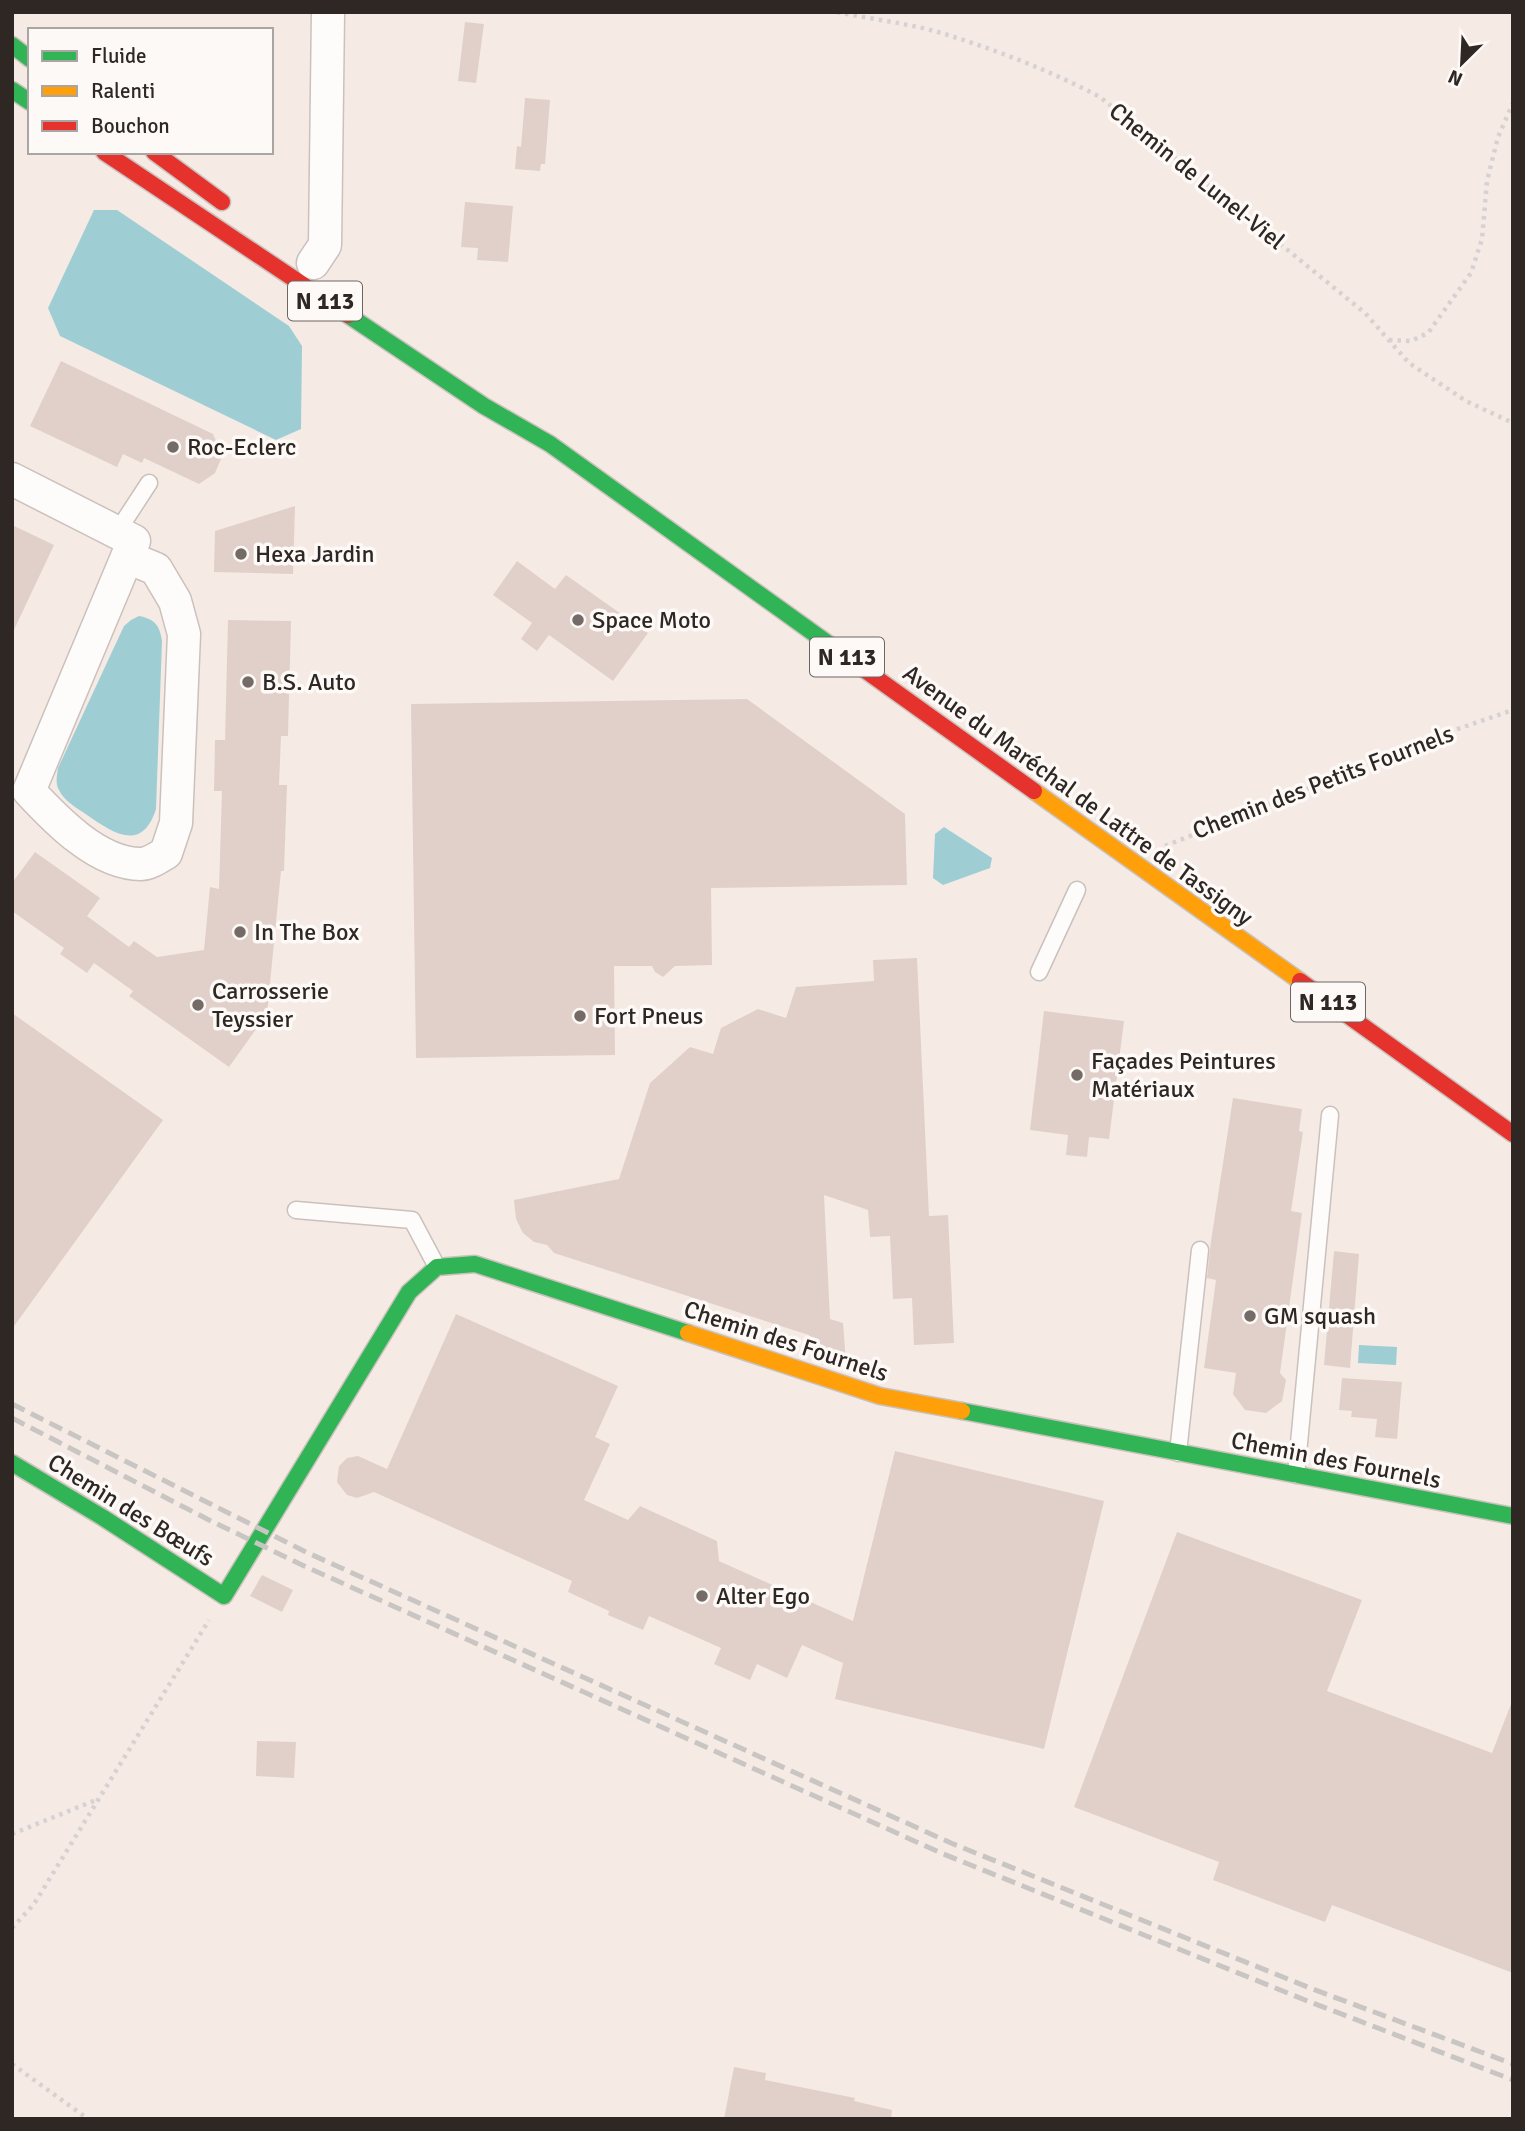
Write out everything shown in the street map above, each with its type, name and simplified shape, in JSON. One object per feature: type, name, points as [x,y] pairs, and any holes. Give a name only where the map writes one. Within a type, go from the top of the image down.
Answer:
[{"type":"main road","points":[[12,46],[28,58]]},
{"type":"main road","points":[[12,90],[28,101]]},
{"type":"main road","name":"Avenue du Maréchal de Lattre de Tassigny","points":[[106,154],[484,406],[550,444],[1513,1134]]},
{"type":"main road","points":[[158,154],[236,212]]},
{"type":"main road","name":"Avenue du Maréchal de Lattre de Tassigny","points":[[516,407],[550,444]]},
{"type":"main road","name":"Chemin des Fournels","points":[[437,1267],[475,1264],[880,1396],[1513,1517]]},
{"type":"main road","points":[[224,1596],[408,1292],[437,1267]]},
{"type":"main road","name":"Chemin des Bœufs","points":[[12,1463],[224,1596]]},
{"type":"street","points":[[313,264],[325,245],[328,12]]},
{"type":"street","points":[[12,479],[122,545],[156,569],[175,601],[184,635],[176,823],[166,853],[144,864],[111,860],[56,820],[29,790],[122,545]]},
{"type":"lane","points":[[122,545],[149,484]]},
{"type":"lane","points":[[1039,972],[1077,890]]},
{"type":"lane","points":[[1296,1475],[1330,1115]]},
{"type":"lane","points":[[296,1210],[412,1220],[437,1267]]},
{"type":"lane","points":[[1178,1453],[1200,1250]]},
{"type":"path","name":"Chemin de Lunel-Viel","points":[[837,12],[936,32],[1008,55],[1062,77],[1100,97],[1365,313],[1409,363],[1466,401],[1513,423]]},
{"type":"path","points":[[1389,340],[1410,341],[1428,333],[1471,272],[1482,239],[1488,181],[1498,137],[1513,103]]},
{"type":"path","name":"Chemin des Petits Fournels","points":[[1144,870],[1167,843],[1446,733],[1513,710]]},
{"type":"path","points":[[12,1928],[34,1903],[224,1596]]},
{"type":"path","points":[[12,1834],[96,1800]]},
{"type":"path","points":[[12,2064],[88,2119]]},
{"type":"water","points":[[94,210],[117,210],[289,326],[302,346],[301,429],[276,440],[60,336],[48,308]]},
{"type":"water","points":[[139,616],[156,624],[162,641],[156,809],[143,831],[126,835],[107,828],[71,804],[61,794],[57,779],[58,768],[124,626]]},
{"type":"water","points":[[944,827],[992,858],[990,868],[943,885],[933,878],[935,834]]},
{"type":"water","points":[[1359,1345],[1397,1347],[1396,1365],[1358,1363]]},
{"type":"building","points":[[465,22],[484,24],[476,83],[458,81]]},
{"type":"building","points":[[525,98],[550,100],[545,164],[541,164],[540,171],[515,169],[517,146],[521,147]]},
{"type":"building","points":[[465,202],[513,206],[508,262],[477,260],[478,248],[461,247]]},
{"type":"building","points":[[61,361],[213,434],[221,452],[215,473],[199,484],[144,458],[142,463],[123,454],[117,467],[30,426]]},
{"type":"building","points":[[295,506],[293,574],[214,572],[215,531]]},
{"type":"building","points":[[12,525],[54,545],[12,634]]},
{"type":"building","name":"Space Moto","points":[[517,561],[555,589],[566,575],[648,633],[613,681],[549,635],[537,651],[521,639],[532,623],[493,595]]},
{"type":"building","points":[[228,620],[291,621],[288,736],[281,736],[279,785],[287,785],[284,871],[281,871],[267,1014],[229,1067],[129,996],[133,991],[94,963],[87,973],[60,954],[64,948],[12,911],[12,883],[35,852],[100,898],[87,916],[129,947],[134,941],[157,957],[204,950],[210,887],[219,889],[222,791],[214,791],[215,740],[225,740]]},
{"type":"building","points":[[747,699],[905,814],[907,885],[711,888],[712,965],[675,966],[663,977],[655,972],[652,966],[614,966],[615,1055],[416,1058],[411,704]]},
{"type":"building","points":[[917,958],[929,1216],[948,1215],[954,1343],[914,1345],[912,1298],[893,1299],[890,1236],[870,1237],[868,1210],[824,1195],[830,1319],[843,1323],[846,1362],[825,1355],[824,1349],[811,1350],[809,1335],[554,1253],[547,1245],[534,1242],[523,1233],[516,1219],[514,1200],[619,1179],[650,1083],[690,1047],[713,1054],[721,1028],[758,1009],[786,1018],[796,987],[874,981],[873,960]]},
{"type":"building","name":"Façades Peintures Matériaux","points":[[1044,1011],[1124,1021],[1109,1139],[1089,1137],[1087,1157],[1066,1155],[1068,1135],[1030,1130]]},
{"type":"building","points":[[12,1013],[163,1120],[12,1329]]},
{"type":"building","points":[[1233,1098],[1302,1109],[1299,1131],[1303,1132],[1291,1211],[1302,1213],[1280,1373],[1286,1380],[1282,1401],[1266,1413],[1245,1410],[1233,1394],[1236,1373],[1204,1368],[1216,1280],[1207,1278]]},
{"type":"building","points":[[1334,1251],[1359,1254],[1350,1368],[1324,1365]]},
{"type":"building","points":[[456,1314],[618,1386],[595,1437],[610,1444],[584,1500],[628,1520],[640,1506],[717,1541],[719,1561],[853,1621],[895,1451],[1104,1501],[1044,1749],[835,1699],[843,1663],[802,1645],[787,1678],[757,1664],[750,1680],[714,1664],[721,1648],[649,1616],[643,1630],[608,1615],[609,1611],[568,1592],[572,1581],[374,1492],[357,1498],[347,1495],[337,1482],[339,1466],[347,1458],[358,1456],[387,1469]]},
{"type":"building","points":[[1342,1378],[1402,1382],[1397,1439],[1375,1437],[1377,1419],[1351,1417],[1352,1411],[1339,1410]]},
{"type":"building","points":[[1177,1532],[1362,1600],[1327,1691],[1492,1753],[1513,1704],[1513,1973],[1332,1905],[1325,1922],[1213,1880],[1219,1862],[1074,1807]]},
{"type":"building","points":[[262,1575],[293,1590],[282,1612],[250,1596]]},
{"type":"building","points":[[257,1741],[296,1742],[294,1778],[256,1776]]},
{"type":"building","points":[[734,2067],[766,2073],[765,2080],[855,2098],[854,2101],[892,2110],[891,2119],[724,2119]]},
{"type":"railway","points":[[12,1404],[308,1553],[951,1843],[1310,1988],[1513,2064]]},
{"type":"railway","points":[[12,1418],[302,1565],[941,1853],[1305,2000],[1513,2080]]},
{"type":"traffic: fast","points":[[12,45],[28,57]]},
{"type":"traffic: fast","points":[[12,90],[28,101]]},
{"type":"traffic: fast","points":[[348,315],[484,406],[550,444],[851,660]]},
{"type":"traffic: fast","points":[[12,1463],[224,1596],[409,1292],[437,1267],[475,1264],[688,1333]]},
{"type":"traffic: fast","points":[[962,1411],[1513,1516]]},
{"type":"traffic: slow","points":[[1034,791],[1300,981]]},
{"type":"traffic: slow","points":[[688,1333],[880,1396],[962,1411]]},
{"type":"traffic: jam","points":[[107,154],[348,315]]},
{"type":"traffic: jam","points":[[157,154],[222,202]]},
{"type":"traffic: jam","points":[[851,660],[1034,791]]},
{"type":"traffic: jam","points":[[1300,981],[1513,1134]]},
{"type":"place","name":"Roc-Eclerc","points":[[173,447]]},
{"type":"place","name":"Hexa Jardin","points":[[241,554]]},
{"type":"place","name":"Space Moto","points":[[578,620]]},
{"type":"place","name":"B.S. Auto","points":[[248,682]]},
{"type":"place","name":"In The Box","points":[[240,932]]},
{"type":"place","name":"Carrosserie Teyssier","points":[[198,1005]]},
{"type":"place","name":"Fort Pneus","points":[[580,1016]]},
{"type":"place","name":"Façades Peintures Matériaux","points":[[1077,1075]]},
{"type":"place","name":"GM squash","points":[[1250,1316]]},
{"type":"place","name":"Alter Ego","points":[[702,1596]]}]
